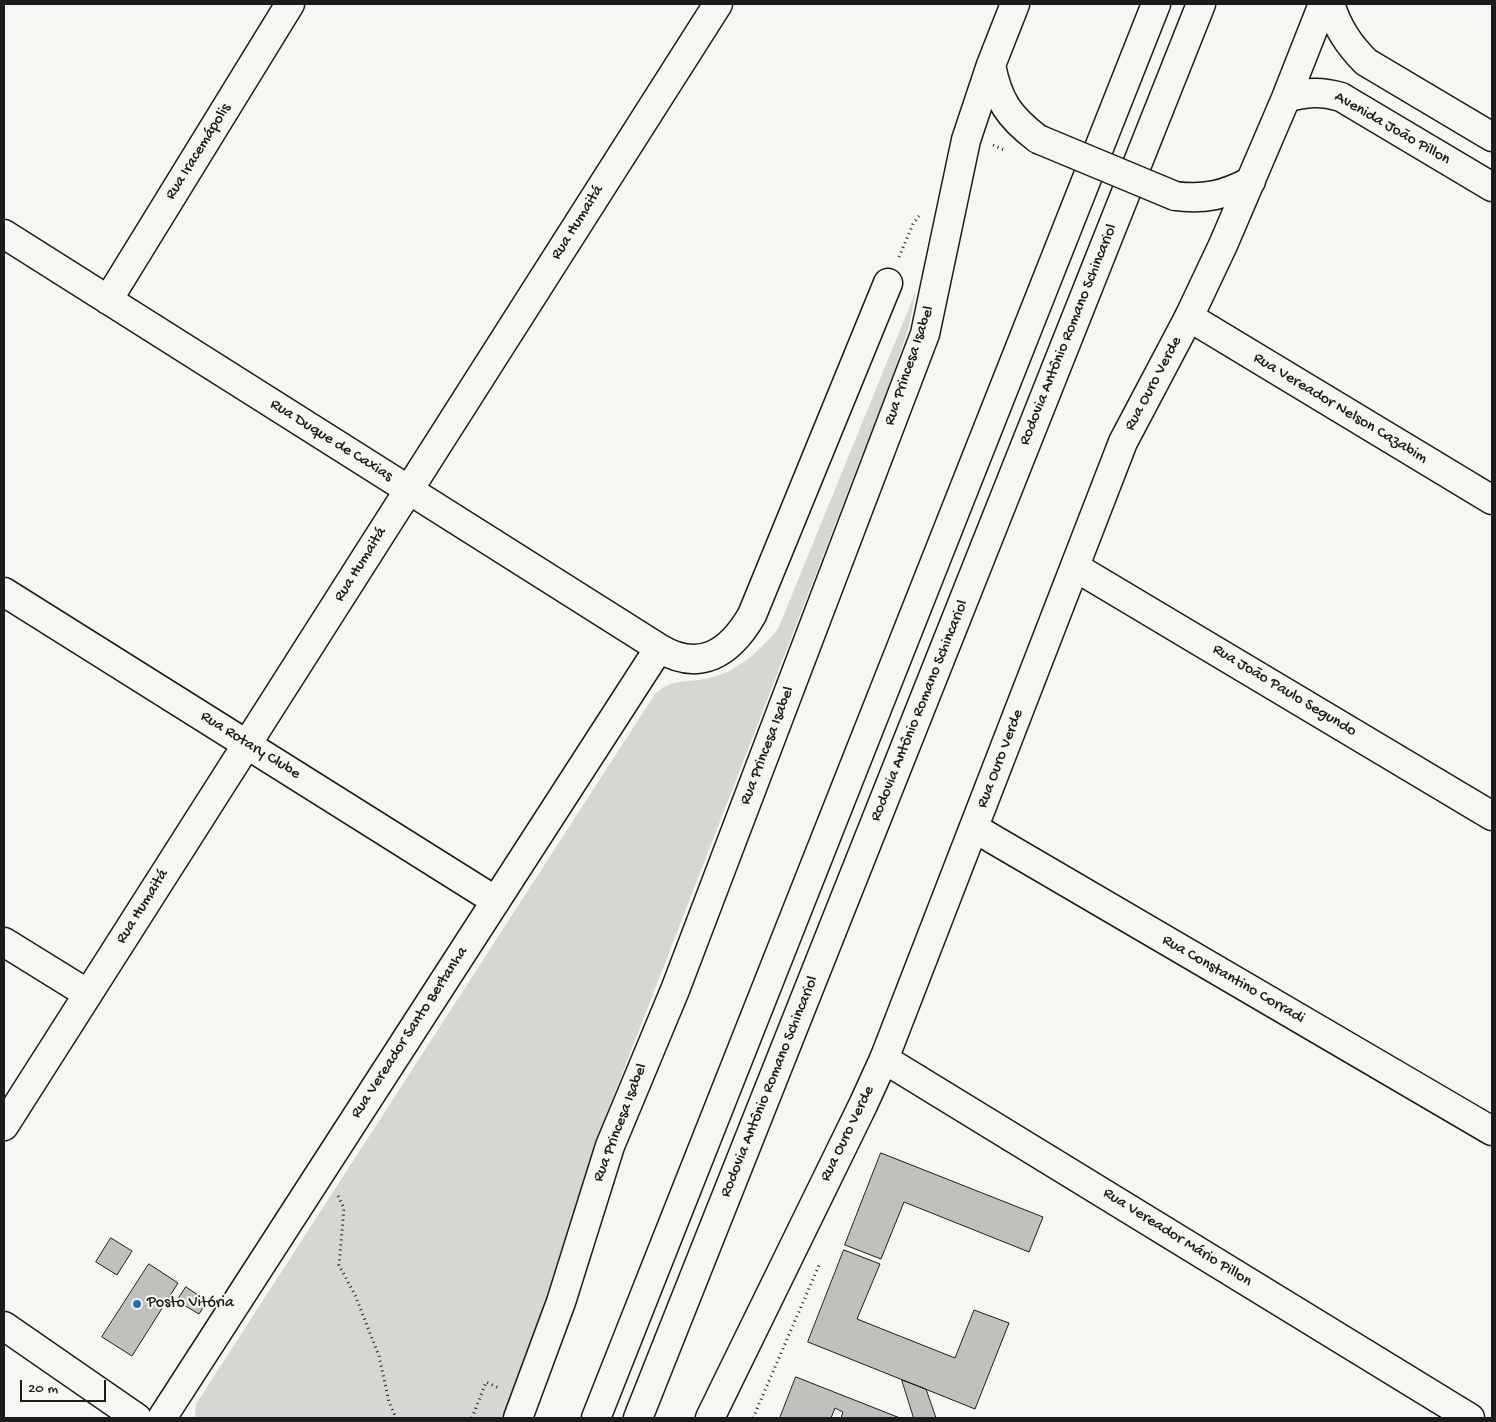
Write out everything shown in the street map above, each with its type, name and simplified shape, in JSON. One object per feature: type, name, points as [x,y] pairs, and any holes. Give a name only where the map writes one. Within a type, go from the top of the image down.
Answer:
[{"type":"main road","name":"Rua Iracemápolis","points":[[108,300],[290,4]]},
{"type":"main road","name":"Rua Humaitá","points":[[4,1126],[718,4]]},
{"type":"main road","name":"Rua Princesa Isabel","points":[[518,1418],[561,1302],[593,1194],[610,1146],[675,990],[925,334],[966,140],[991,65],[1015,4]]},
{"type":"main road","points":[[596,1418],[1156,4]]},
{"type":"main road","name":"Rodovia Antônio Romano Schincariol","points":[[638,1418],[1201,4]]},
{"type":"main road","name":"Rua Ouro Verde","points":[[710,1418],[884,1059],[1124,442],[1189,317],[1251,181],[1323,4]]},
{"type":"main road","points":[[1330,4],[1336,23],[1349,46],[1366,62],[1492,136]]},
{"type":"main road","points":[[991,65],[996,87],[1005,108],[1020,125],[1038,139],[1175,196],[1195,199],[1215,197],[1251,181]]},
{"type":"main road","name":"Avenida João Pillon","points":[[1286,98],[1307,92],[1326,92],[1341,97],[1492,187]]},
{"type":"main road","name":"Rua Duque de Caxias","points":[[4,234],[659,648]]},
{"type":"main road","points":[[659,648],[673,657],[688,660],[704,658],[717,653],[739,637],[752,615],[888,283]]},
{"type":"main road","name":"Rua Vereador Nelson Cazabim","points":[[1189,317],[1492,500]]},
{"type":"main road","name":"Rua João Paulo Segundo","points":[[1075,567],[1492,816]]},
{"type":"main road","name":"Rua Rotary Clube","points":[[4,592],[496,901]]},
{"type":"main road","name":"Rua Vereador Santo Bertanha","points":[[162,1418],[659,648]]},
{"type":"main road","name":"Rua Constantino Corradi","points":[[974,828],[1492,1131]]},
{"type":"main road","points":[[4,942],[88,994]]},
{"type":"main road","name":"Rua Vereador Mário Pillon","points":[[884,1059],[1470,1418]]},
{"type":"main road","points":[[4,1326],[136,1418]]},
{"type":"path","points":[[966,140],[993,146],[1011,153]]},
{"type":"path","points":[[322,1170],[335,1189],[344,1208],[339,1264],[355,1295],[379,1356],[389,1402],[396,1418]]},
{"type":"path","points":[[472,1418],[486,1382],[499,1386],[496,1394]]},
{"type":"shaded area","points":[[916,291],[909,327],[890,383],[596,1141],[533,1338],[502,1418],[195,1418],[196,1404],[655,694],[673,683],[717,676],[737,667],[763,646],[778,629]]},
{"type":"building","points":[[881,1153],[1043,1217],[1029,1252],[904,1202],[881,1259],[845,1245]]},
{"type":"building","points":[[111,1238],[132,1251],[117,1275],[96,1262]]},
{"type":"building","points":[[844,1250],[880,1264],[857,1319],[955,1358],[974,1310],[1009,1323],[975,1409],[808,1342]]},
{"type":"building","points":[[149,1264],[178,1283],[132,1356],[102,1337]]},
{"type":"building","points":[[186,1287],[207,1301],[199,1314],[177,1301]]},
{"type":"building","points":[[796,1377],[900,1418],[841,1418],[843,1412],[835,1408],[831,1418],[780,1418]]},
{"type":"building","points":[[902,1380],[926,1389],[936,1418],[914,1418]]},
{"type":"place","name":"Posto Vitória","points":[[137,1304]]}]
